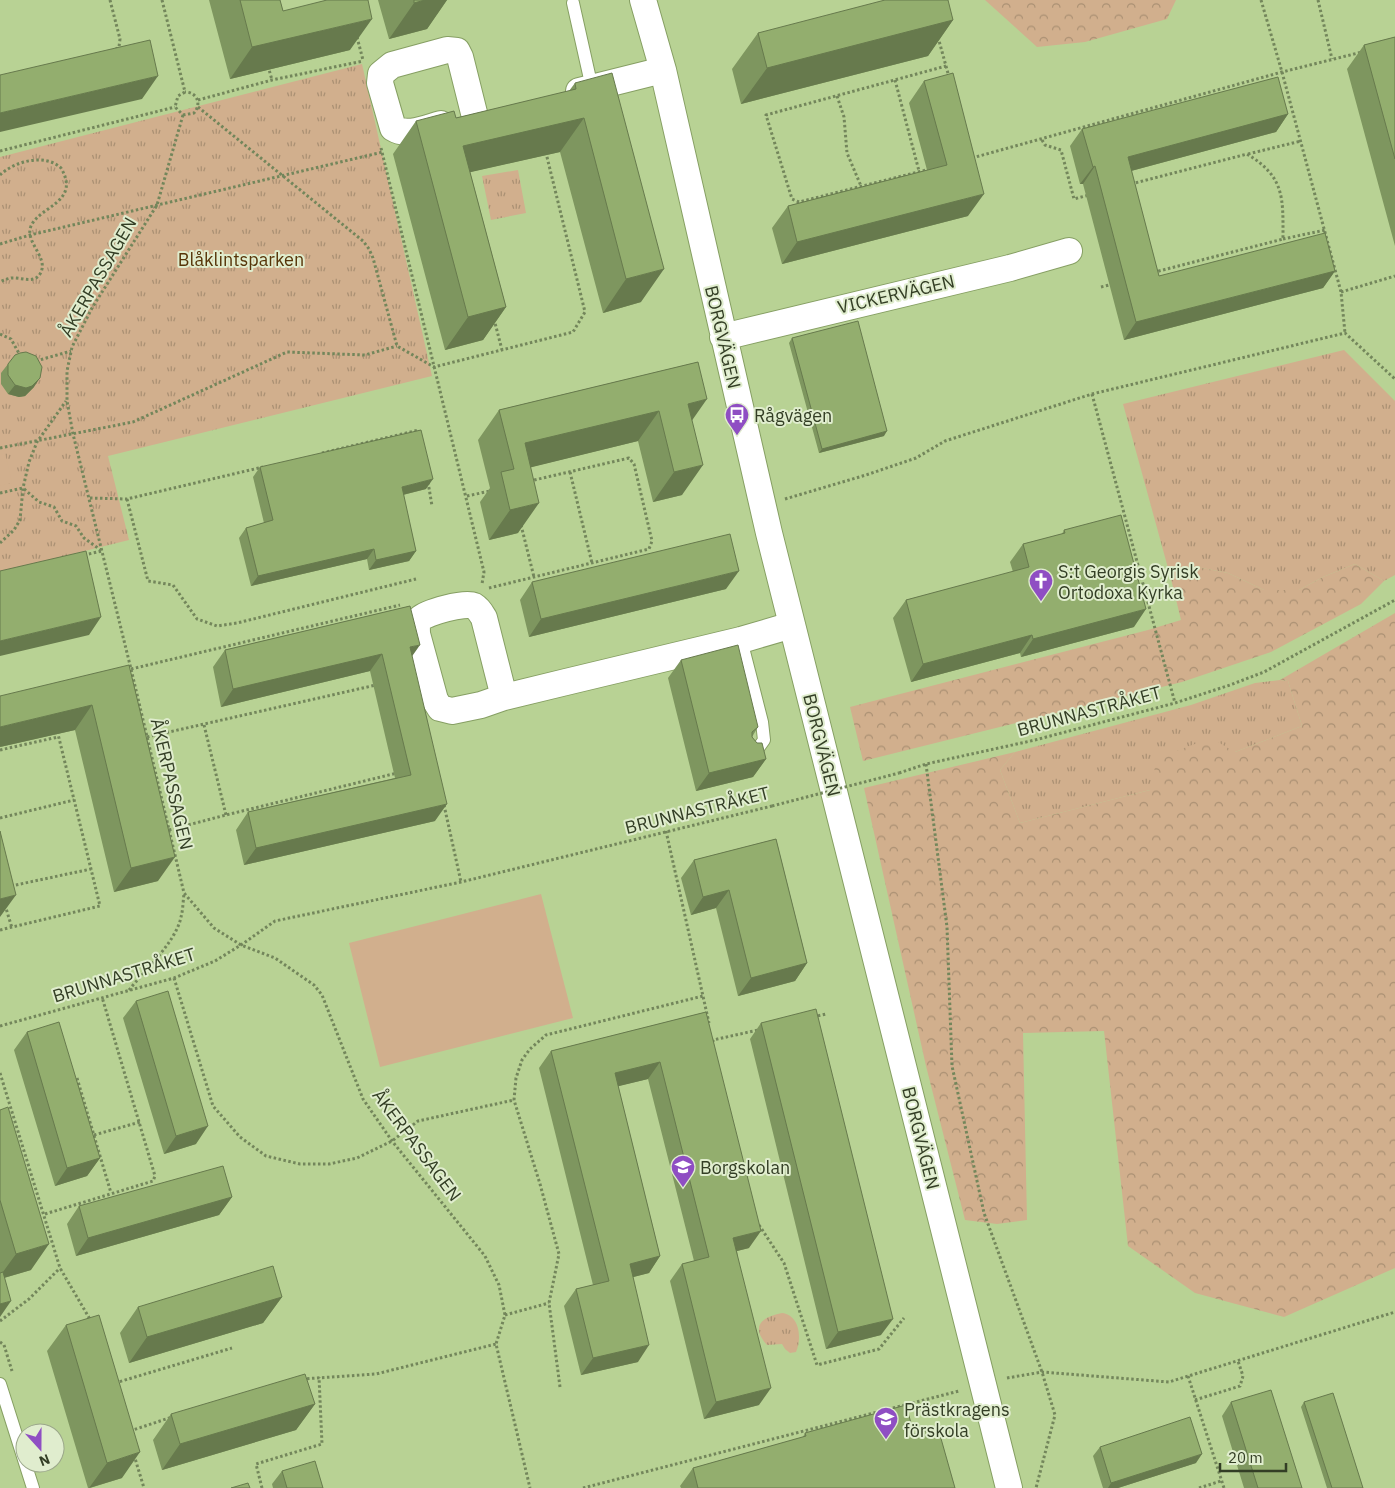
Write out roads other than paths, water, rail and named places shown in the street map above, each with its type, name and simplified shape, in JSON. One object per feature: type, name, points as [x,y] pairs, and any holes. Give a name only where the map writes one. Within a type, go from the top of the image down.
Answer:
[{"type":"street","name":"BORGVÄGEN","points":[[643,0],[663,70],[723,336],[792,625],[1009,1488]]},
{"type":"street","points":[[554,98],[663,70]]},
{"type":"street","points":[[475,117],[501,110]]},
{"type":"street","name":"VICKERVÄGEN","points":[[723,336],[1010,268],[1069,250]]},
{"type":"street","points":[[504,697],[741,640],[792,625]]},
{"type":"lane","points":[[573,3],[592,88]]},
{"type":"lane","points":[[741,640],[762,722],[764,740],[756,751],[748,753]]},
{"type":"lane","points":[[0,1384],[33,1488]]},
{"type":"place","name":"Rågvägen","points":[[737,436]]},
{"type":"place","name":"S:t Georgis Syrisk Ortodoxa Kyrka","points":[[1041,602]]},
{"type":"place","name":"Borgskolan","points":[[683,1188]]},
{"type":"place","name":"Prästkragens förskola","points":[[886,1440]]},
{"type":"park label","name":"Blåklintsparken","points":[[241,259]]}]
